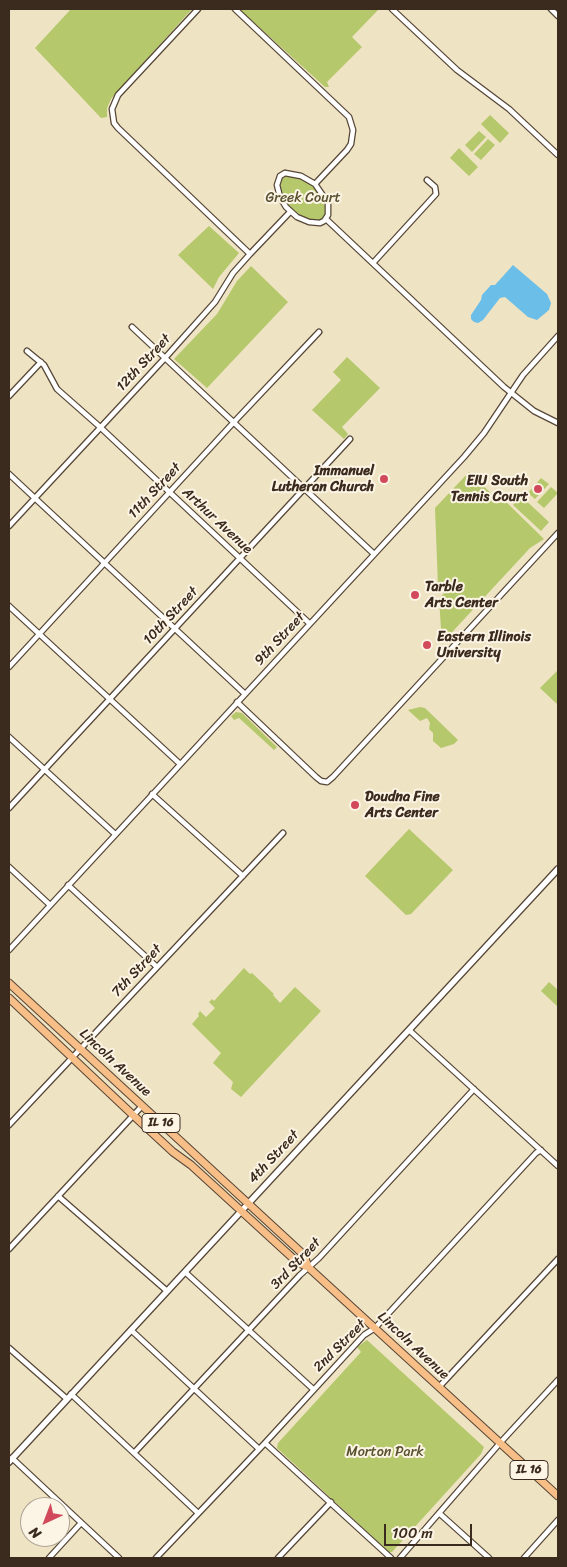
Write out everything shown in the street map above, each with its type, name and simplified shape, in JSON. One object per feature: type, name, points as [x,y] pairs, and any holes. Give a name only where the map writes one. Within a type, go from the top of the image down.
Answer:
[{"type":"main road","name":"Lincoln Avenue","points":[[9,982],[304,1255],[308,1267]]},
{"type":"main road","name":"Lincoln Avenue","points":[[9,998],[173,1152],[198,1171],[297,1262],[308,1267],[500,1443]]},
{"type":"main road","name":"IL 16","points":[[500,1443],[558,1496]]},
{"type":"street","points":[[198,9],[118,95],[112,109],[114,123],[250,254]]},
{"type":"street","points":[[235,9],[349,117],[353,130],[351,144],[315,184]]},
{"type":"street","points":[[392,9],[457,70],[508,109],[558,155]]},
{"type":"street","points":[[550,9],[558,16]]},
{"type":"street","points":[[285,173],[295,174],[315,184],[328,203],[329,211],[326,219],[314,224],[290,212],[280,197],[278,180],[285,173]]},
{"type":"street","points":[[373,263],[436,194],[436,189],[428,180]]},
{"type":"street","name":"12th Street","points":[[9,526],[215,302],[233,274],[290,212]]},
{"type":"street","points":[[326,219],[511,392],[534,411],[558,423]]},
{"type":"street","points":[[132,327],[374,554]]},
{"type":"street","name":"11th Street","points":[[9,667],[319,332]]},
{"type":"street","name":"9th Street","points":[[9,950],[481,438],[526,371],[558,336]]},
{"type":"street","name":"Arthur Avenue","points":[[27,351],[48,370],[52,382],[57,389],[309,623]]},
{"type":"street","points":[[9,396],[41,362]]},
{"type":"street","name":"10th Street","points":[[9,808],[350,439]]},
{"type":"street","points":[[9,474],[244,694]]},
{"type":"street","points":[[237,702],[321,781],[327,782],[558,533]]},
{"type":"street","points":[[9,606],[180,764]]},
{"type":"street","points":[[9,737],[115,834]]},
{"type":"street","points":[[152,794],[243,876]]},
{"type":"street","name":"7th Street","points":[[9,1125],[283,834]]},
{"type":"street","points":[[9,867],[50,905]]},
{"type":"street","name":"4th Street","points":[[10,1460],[558,869]]},
{"type":"street","points":[[68,885],[157,967]]},
{"type":"street","points":[[409,1030],[558,1166]]},
{"type":"street","name":"3rd Street","points":[[134,1453],[248,1330],[308,1267],[319,1258],[474,1090]]},
{"type":"street","points":[[9,1248],[142,1106]]},
{"type":"street","name":"2nd Street","points":[[156,1558],[364,1335],[375,1328],[536,1153],[541,1150]]},
{"type":"street","points":[[58,1196],[167,1291]]},
{"type":"street","points":[[439,1387],[558,1260]]},
{"type":"street","points":[[185,1272],[313,1390]]},
{"type":"street","points":[[131,1330],[259,1449]]},
{"type":"street","points":[[9,1348],[134,1453],[198,1513]]},
{"type":"street","points":[[400,1558],[500,1443],[558,1380]]},
{"type":"street","points":[[265,1443],[391,1558]]},
{"type":"street","points":[[10,1460],[119,1558]]},
{"type":"street","points":[[278,1558],[331,1502]]},
{"type":"street","points":[[439,1513],[489,1558]]},
{"type":"street","points":[[524,1558],[558,1520]]},
{"type":"street","points":[[50,1558],[81,1522]]},
{"type":"green space","points":[[71,9],[192,9],[111,99],[107,108],[107,117],[101,118],[35,48]]},
{"type":"green space","points":[[239,9],[379,9],[352,37],[362,47],[327,82],[329,87],[325,87]]},
{"type":"green space","points":[[490,115],[509,133],[500,143],[481,124]]},
{"type":"green space","points":[[479,131],[486,137],[472,152],[465,145]]},
{"type":"green space","points":[[488,139],[495,145],[481,160],[474,154]]},
{"type":"green space","points":[[459,148],[478,167],[469,176],[450,158]]},
{"type":"green space","name":"Greek Court","points":[[287,175],[304,179],[316,189],[326,208],[326,215],[323,219],[319,221],[304,218],[288,206],[279,186],[281,179]]},
{"type":"green space","points":[[209,226],[239,253],[219,277],[213,289],[178,255]]},
{"type":"green space","points":[[251,266],[288,302],[207,388],[174,359],[217,314],[237,281]]},
{"type":"green space","points":[[347,357],[380,388],[342,427],[348,434],[344,439],[312,410],[341,380],[333,372]]},
{"type":"green space","points":[[469,472],[501,503],[504,500],[544,539],[530,548],[442,643],[439,599],[444,593],[438,586],[435,508]]},
{"type":"green space","name":"EIU South Tennis Court","points":[[541,478],[549,484],[535,499],[528,493]]},
{"type":"green space","name":"EIU South Tennis Court","points":[[551,487],[558,493],[544,508],[537,502]]},
{"type":"green space","points":[[521,496],[549,522],[541,531],[513,505]]},
{"type":"green space","points":[[558,670],[558,705],[540,688]]},
{"type":"green space","points":[[420,707],[425,708],[458,740],[454,744],[441,748],[433,741],[433,733],[429,729],[430,723],[427,718],[420,721],[408,710]]},
{"type":"green space","points":[[236,712],[242,713],[277,747],[274,750],[239,718],[234,720],[231,716]]},
{"type":"green space","points":[[409,829],[453,870],[411,914],[406,915],[365,876]]},
{"type":"green space","points":[[244,968],[274,994],[280,1003],[295,987],[321,1011],[241,1097],[231,1089],[233,1082],[213,1063],[221,1053],[192,1024],[199,1016],[200,1011],[206,1017],[215,1008],[209,1002],[212,999],[214,1001]]},
{"type":"green space","points":[[549,982],[558,990],[558,1007],[541,991]]},
{"type":"green space","name":"Morton Park","points":[[367,1340],[484,1447],[481,1454],[392,1552],[389,1552],[277,1448],[278,1443],[361,1352],[357,1347]]},
{"type":"water","points":[[513,265],[547,294],[551,303],[549,310],[537,320],[528,317],[505,297],[500,298],[483,320],[478,323],[474,322],[471,319],[471,315],[481,300],[482,295],[491,285],[495,285]]},
{"type":"place","name":"Immanuel Lutheran Church","points":[[384,479]]},
{"type":"place","name":"EIU South Tennis Court","points":[[538,489]]},
{"type":"place","name":"Tarble Arts Center","points":[[415,595]]},
{"type":"place","name":"Eastern Illinois University","points":[[427,645]]},
{"type":"place","name":"Doudna Fine Arts Center","points":[[355,805]]}]
